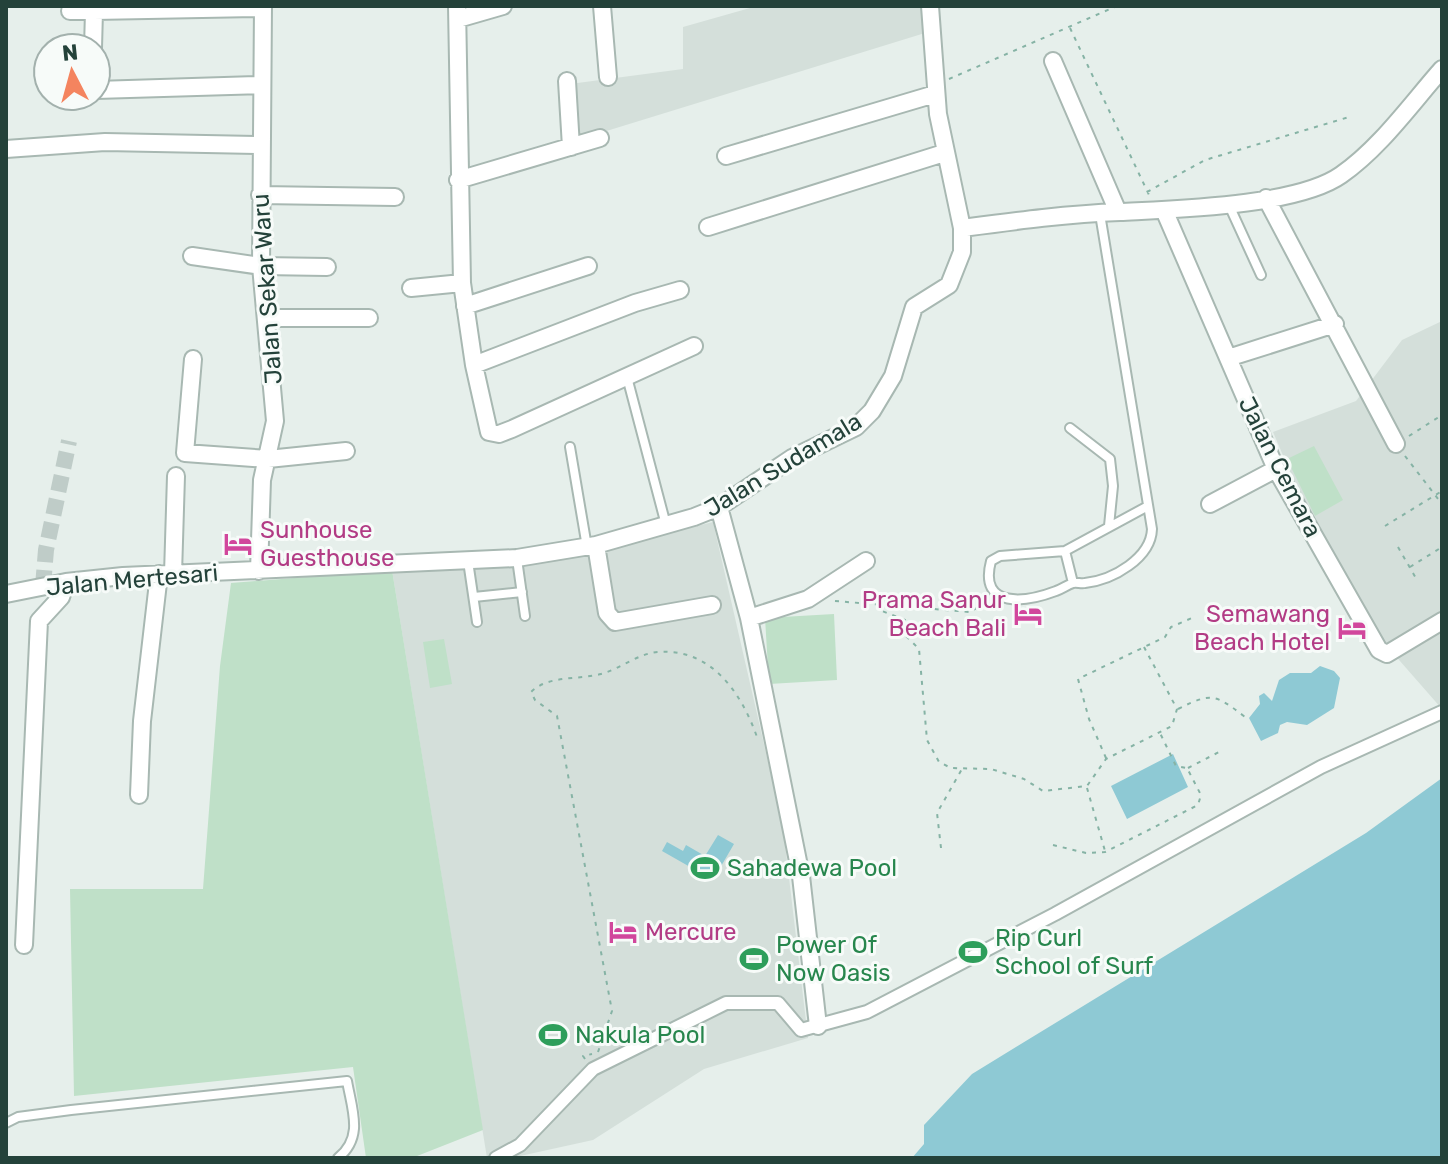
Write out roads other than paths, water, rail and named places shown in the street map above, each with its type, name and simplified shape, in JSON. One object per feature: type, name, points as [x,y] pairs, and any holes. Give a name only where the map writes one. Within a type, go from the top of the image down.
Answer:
[{"type":"street","points":[[503,6],[457,12],[462,283],[485,424],[494,434],[694,346]]},
{"type":"street","points":[[602,6],[608,77]]},
{"type":"street","points":[[70,11],[262,7]]},
{"type":"street","name":"Jalan Sekar Waru","points":[[259,571],[259,509],[275,421],[261,266],[259,145],[262,7]]},
{"type":"street","name":"Jalan Sudamala","points":[[259,571],[517,558],[591,546],[719,507],[787,461],[856,427],[872,411],[893,376],[914,307],[954,279],[962,252],[962,228],[944,153],[935,90],[931,7]]},
{"type":"street","points":[[93,32],[94,11]]},
{"type":"street","points":[[1053,61],[1118,212]]},
{"type":"street","points":[[962,228],[1118,212],[1160,211],[1301,193],[1341,175],[1377,143],[1442,69]]},
{"type":"street","points":[[567,81],[571,147]]},
{"type":"street","points":[[112,90],[260,85]]},
{"type":"street","points":[[726,156],[935,90]]},
{"type":"street","points":[[458,180],[600,138]]},
{"type":"street","points":[[6,149],[105,142],[259,145]]},
{"type":"street","points":[[708,227],[944,153]]},
{"type":"street","points":[[260,195],[395,197]]},
{"type":"street","points":[[1266,198],[1396,444]]},
{"type":"street","name":"Jalan Cemara","points":[[1160,211],[1276,469],[1383,653],[1397,651],[1442,621]]},
{"type":"street","points":[[192,256],[261,266],[327,267]]},
{"type":"street","points":[[465,306],[588,266]]},
{"type":"street","points":[[411,288],[462,283]]},
{"type":"street","points":[[474,365],[635,303],[680,290]]},
{"type":"street","points":[[267,318],[369,318]]},
{"type":"street","points":[[1228,358],[1335,324]]},
{"type":"street","points":[[193,359],[185,453],[268,459],[346,451]]},
{"type":"street","points":[[1210,504],[1276,469]]},
{"type":"street","points":[[139,795],[142,721],[166,574],[176,476]]},
{"type":"street","points":[[719,507],[749,618],[801,876],[818,1026]]},
{"type":"street","points":[[591,546],[608,617],[615,622],[712,605]]},
{"type":"street","points":[[749,618],[808,599],[866,561]]},
{"type":"street","name":"Jalan Mertesari","points":[[6,594],[66,582],[259,571]]},
{"type":"street","points":[[24,945],[39,621],[42,614],[61,597],[66,582]]},
{"type":"street","points":[[496,1158],[520,1145],[593,1069],[726,1003],[778,1003],[801,1030],[867,1012],[1055,914],[1321,767],[1442,712]]},
{"type":"lane","points":[[1227,203],[1261,275]]},
{"type":"lane","points":[[1100,214],[1148,506],[1151,539],[1144,553],[1125,567],[1094,581],[1073,583],[1030,598],[1000,599],[994,594],[988,570],[991,561],[1000,556],[1065,551],[1148,506]]},
{"type":"lane","points":[[627,377],[666,525]]},
{"type":"lane","points":[[1070,428],[1110,459],[1113,486],[1109,526]]},
{"type":"lane","points":[[570,447],[591,546]]},
{"type":"lane","points":[[1065,551],[1073,583]]},
{"type":"lane","points":[[517,558],[525,616]]},
{"type":"lane","points":[[468,561],[477,622]]},
{"type":"lane","points":[[474,597],[522,592]]},
{"type":"lane","points":[[6,1123],[18,1117],[71,1110],[347,1081],[356,1133],[350,1148],[338,1158]]},
{"type":"water","points":[[1320,666],[1334,671],[1340,678],[1334,708],[1307,725],[1287,722],[1280,725],[1278,733],[1261,741],[1249,718],[1260,704],[1259,696],[1264,693],[1272,701],[1279,680],[1290,673],[1311,673]]},
{"type":"water","points":[[1173,754],[1188,787],[1127,819],[1111,786]]},
{"type":"water","points":[[1442,778],[1442,1158],[912,1158],[924,1144],[924,1125],[972,1074],[1366,833]]},
{"type":"water","name":"Sahadewa Pool","points":[[718,835],[734,844],[713,880],[662,851],[667,842],[683,851],[686,845],[705,856]]},
{"type":"tunnel","points":[[43,586],[46,550],[69,441]]},
{"type":"place","name":"Sunhouse Guesthouse","points":[[238,544]]},
{"type":"place","name":"Prama Sanur Beach Bali","points":[[1028,614]]},
{"type":"place","name":"Semawang Beach Hotel","points":[[1352,628]]},
{"type":"place","name":"Sahadewa Pool","points":[[705,868]]},
{"type":"place","name":"Mercure","points":[[623,932]]},
{"type":"place","name":"Rip Curl School of Surf","points":[[973,952]]},
{"type":"place","name":"Power Of Now Oasis","points":[[754,959]]},
{"type":"place","name":"Nakula Pool","points":[[553,1035]]}]
